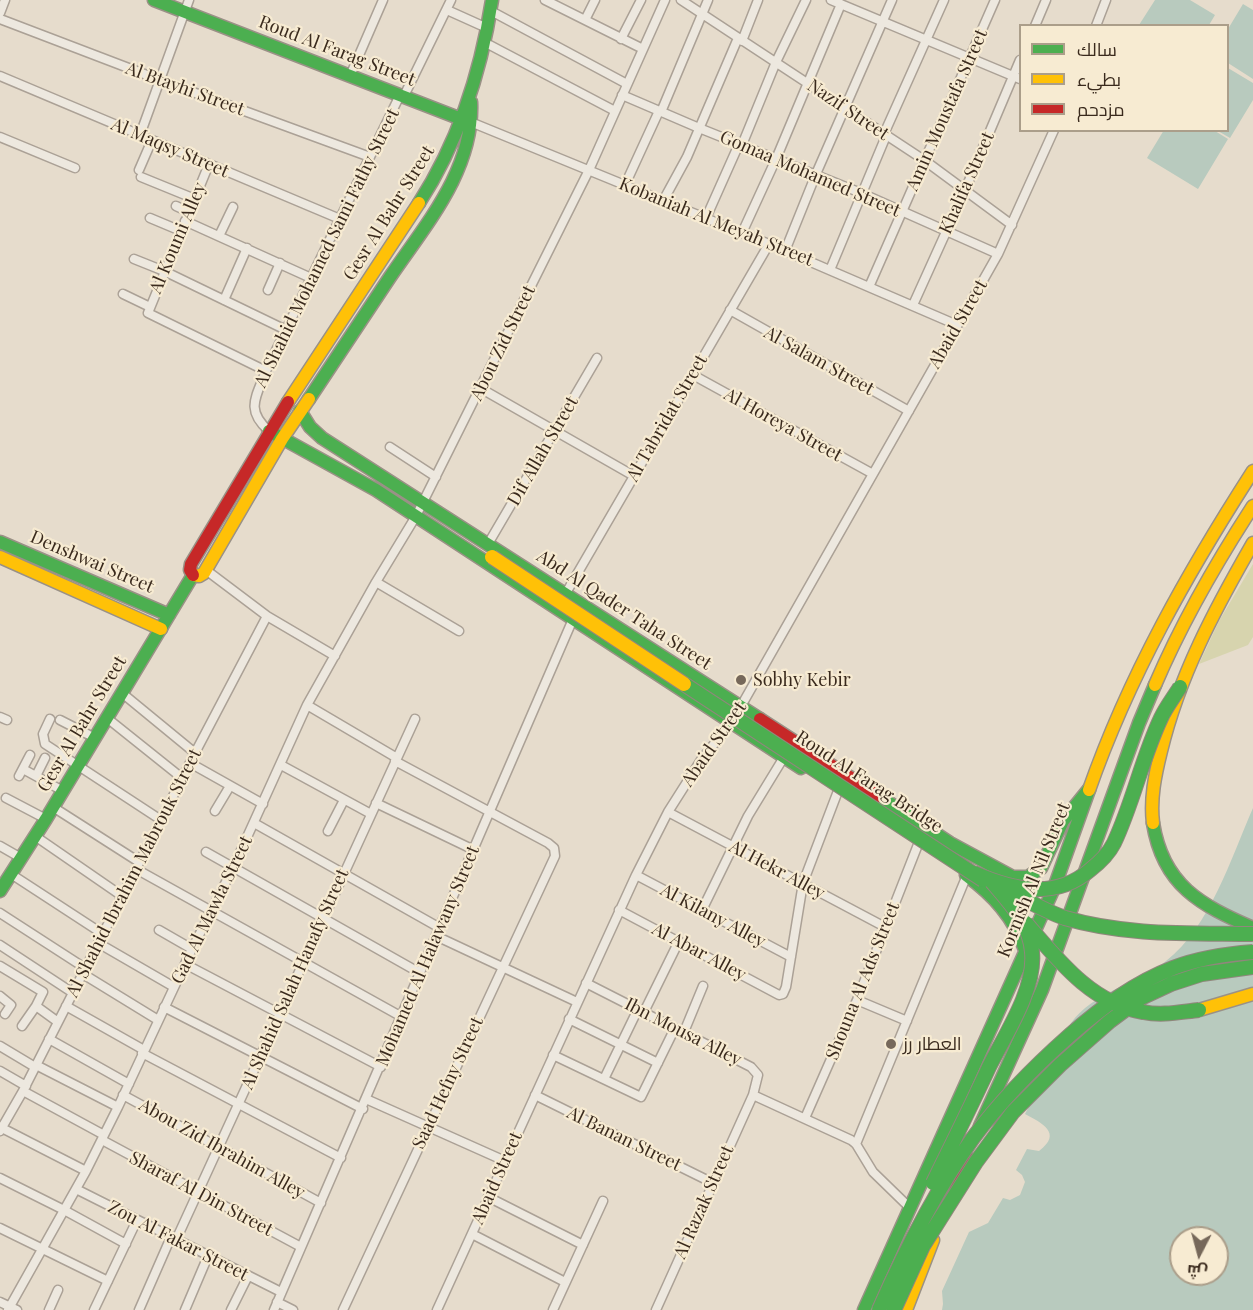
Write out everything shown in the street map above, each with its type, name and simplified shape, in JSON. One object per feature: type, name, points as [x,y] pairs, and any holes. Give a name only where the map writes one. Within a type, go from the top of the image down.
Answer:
[{"type":"main road","name":"Roud Al Farag Street","points":[[154,0],[187,6],[350,76],[468,121]]},
{"type":"main road","name":"Gesr Al Bahr Street","points":[[4,881],[50,813],[169,615],[199,573],[300,411],[447,193],[460,166],[471,100],[492,6]]},
{"type":"main road","name":"Gesr Al Bahr Street","points":[[199,573],[190,570],[191,564],[269,431],[430,186],[468,121]]},
{"type":"main road","name":"Abd Al Qader Taha Street","points":[[300,411],[310,427],[322,438],[420,509],[459,543],[731,724],[971,874],[1011,917],[1026,952]]},
{"type":"main road","points":[[300,446],[301,434],[310,427]]},
{"type":"main road","name":"Abd Al Qader Taha Street","points":[[269,431],[300,446],[376,490],[420,509],[566,593],[950,843],[1013,878],[1028,877],[1041,868],[1063,821],[1090,787]]},
{"type":"main road","name":"Kornish Al Nil Street","points":[[864,1310],[1054,888],[1118,715],[1168,611],[1207,542],[1253,471]]},
{"type":"main road","points":[[906,1310],[952,1189],[1038,999],[1139,723],[1171,648],[1218,561],[1253,506]]},
{"type":"main road","name":"Denshwai Street","points":[[0,542],[169,615]]},
{"type":"main road","name":"Roud Al Farag Bridge","points":[[459,543],[490,550],[971,874],[1004,899],[1056,957],[1089,990],[1105,1000],[1141,1013],[1180,1014],[1253,994]]},
{"type":"main road","points":[[1253,543],[1204,632],[1180,687],[1161,747],[1152,810],[1157,841],[1169,869],[1181,885],[1213,911],[1253,928]]},
{"type":"main road","name":"Denshwai Street","points":[[0,556],[161,629]]},
{"type":"main road","points":[[971,874],[1019,890],[1038,891],[1065,885],[1089,873],[1113,845],[1161,717],[1180,687]]},
{"type":"main road","name":"Roud Al Farag Bridge","points":[[789,738],[805,756],[975,868],[992,882],[1063,917],[1105,928],[1151,933],[1253,934]]},
{"type":"main road","points":[[893,1310],[895,1281],[901,1257],[1031,978],[1032,948],[1029,931],[992,882]]},
{"type":"main road","points":[[879,1310],[933,1202],[964,1150],[1002,1103],[1047,1057],[1113,999],[1150,977],[1187,963],[1215,956],[1253,952]]},
{"type":"main road","points":[[893,1310],[923,1246],[958,1187],[999,1128],[1060,1065],[1101,1028],[1141,998],[1171,984],[1202,974],[1253,967]]},
{"type":"street","points":[[0,13],[5,0]]},
{"type":"street","points":[[350,76],[383,0]]},
{"type":"street","name":"Al Shahid Mohamed Sami Fathy Street","points":[[269,431],[256,419],[254,408],[266,371],[370,157],[452,0]]},
{"type":"street","points":[[585,20],[595,0]]},
{"type":"street","points":[[621,39],[641,0]]},
{"type":"street","name":"Abou Zid Street","points":[[420,509],[589,170],[665,0]]},
{"type":"street","name":"Nazif Street","points":[[681,0],[924,160],[1012,225]]},
{"type":"street","points":[[625,185],[708,0]]},
{"type":"street","points":[[663,201],[687,157],[758,0]]},
{"type":"street","points":[[706,218],[806,0]]},
{"type":"street","points":[[831,0],[843,3],[1017,78]]},
{"type":"street","points":[[785,251],[892,0]]},
{"type":"street","points":[[830,270],[885,135],[944,0]]},
{"type":"street","name":"Amin Moustafa Street","points":[[869,286],[995,0]]},
{"type":"street","points":[[1036,24],[1046,0]]},
{"type":"street","points":[[1097,24],[1106,0]]},
{"type":"street","points":[[548,1],[642,49]]},
{"type":"street","points":[[742,233],[843,3]]},
{"type":"street","points":[[140,135],[187,6]]},
{"type":"street","points":[[492,6],[627,84]]},
{"type":"street","points":[[447,10],[615,111]]},
{"type":"street","name":"Al Btayhi Street","points":[[0,19],[370,157]]},
{"type":"street","name":"Al Maqsy Street","points":[[0,76],[340,219]]},
{"type":"street","name":"Khalifa Street","points":[[913,305],[1017,78]]},
{"type":"street","name":"Gomaa Mohamed Street","points":[[622,94],[699,128],[861,193],[998,254]]},
{"type":"street","name":"Kobaniah Al Meyah Street","points":[[468,121],[769,244],[957,325]]},
{"type":"street","name":"Abaid Street","points":[[437,1310],[619,910],[668,812],[700,760],[731,724],[998,254],[1053,132]]},
{"type":"street","points":[[0,136],[75,168]]},
{"type":"street","points":[[152,140],[140,173],[195,199]]},
{"type":"street","name":"Al Koumi Alley","points":[[149,310],[209,164]]},
{"type":"street","points":[[176,206],[187,216],[219,236],[311,278]]},
{"type":"street","points":[[219,236],[232,207]]},
{"type":"street","points":[[150,218],[181,231]]},
{"type":"street","name":"Al Tabridat Street","points":[[566,593],[769,244]]},
{"type":"street","points":[[224,300],[247,248]]},
{"type":"street","points":[[134,259],[164,271],[286,330]]},
{"type":"street","points":[[268,290],[280,263]]},
{"type":"street","points":[[123,294],[266,371]]},
{"type":"street","name":"Al Salam Street","points":[[730,310],[909,411]]},
{"type":"street","name":"Dif Allah Street","points":[[490,550],[597,358]]},
{"type":"street","name":"Al Horeya Street","points":[[693,375],[873,474]]},
{"type":"street","points":[[480,388],[634,476]]},
{"type":"street","points":[[390,447],[436,477]]},
{"type":"street","name":"Gad Al Mawla Street","points":[[12,1309],[41,1248],[103,1138],[192,948],[254,824],[307,705],[420,509]]},
{"type":"street","points":[[199,573],[335,656]]},
{"type":"street","points":[[376,582],[459,632]]},
{"type":"street","name":"Al Shahid Ibrahim Mabrouk Street","points":[[0,1129],[36,1066],[267,616]]},
{"type":"street","name":"Mohamed Al Halawany Street","points":[[275,1306],[363,1109],[573,619]]},
{"type":"street","points":[[122,693],[195,753]]},
{"type":"street","points":[[307,705],[396,760],[490,812]]},
{"type":"street","points":[[107,718],[182,778]]},
{"type":"street","points":[[50,719],[43,734],[44,742],[161,820]]},
{"type":"street","name":"Al Shahid Salah Hanafy Street","points":[[140,1310],[198,1192],[415,719]]},
{"type":"street","points":[[60,720],[95,738]]},
{"type":"street","points":[[30,754],[21,773],[36,776],[63,791]]},
{"type":"street","points":[[36,776],[45,758]]},
{"type":"street","points":[[702,910],[733,846],[784,758]]},
{"type":"street","points":[[190,763],[263,804]]},
{"type":"street","points":[[281,765],[371,814]]},
{"type":"street","points":[[215,811],[230,786]]},
{"type":"street","points":[[791,957],[802,883],[838,791]]},
{"type":"street","points":[[6,798],[50,813],[211,912],[402,1017]]},
{"type":"street","points":[[328,831],[344,800]]},
{"type":"street","points":[[376,803],[474,850]]},
{"type":"street","name":"Saad Hefny Street","points":[[343,1310],[555,856],[554,848],[548,843],[490,812]]},
{"type":"street","name":"Al Hekr Alley","points":[[668,812],[885,927]]},
{"type":"street","points":[[254,824],[343,874],[438,932],[502,967],[577,1002]]},
{"type":"street","points":[[35,836],[122,896]]},
{"type":"street","name":"Shouna Al Ads Street","points":[[805,1118],[857,1000],[919,842]]},
{"type":"street","points":[[0,846],[21,858]]},
{"type":"street","points":[[206,852],[420,973]]},
{"type":"street","points":[[856,1144],[971,874]]},
{"type":"street","name":"Al Kilany Alley","points":[[636,875],[791,957]]},
{"type":"street","points":[[4,881],[103,934]]},
{"type":"street","name":"Al Abar Alley","points":[[619,910],[779,995],[785,991],[791,957]]},
{"type":"street","points":[[0,913],[158,1020]]},
{"type":"street","points":[[159,930],[192,948]]},
{"type":"street","points":[[604,1079],[679,941]]},
{"type":"street","points":[[98,944],[174,987]]},
{"type":"street","points":[[0,945],[73,993]]},
{"type":"street","points":[[185,964],[381,1066]]},
{"type":"street","points":[[0,966],[43,992],[22,1026]]},
{"type":"street","name":"Ibn Mousa Alley","points":[[586,983],[756,1070],[758,1080],[753,1095]]},
{"type":"street","points":[[684,1032],[703,986]]},
{"type":"street","points":[[0,996],[11,1005],[5,1014]]},
{"type":"street","points":[[857,1000],[907,1021]]},
{"type":"street","points":[[36,1006],[58,1022]]},
{"type":"street","points":[[66,1006],[143,1052],[341,1158]]},
{"type":"street","points":[[164,1007],[363,1109]]},
{"type":"street","points":[[569,1019],[658,1063]]},
{"type":"street","points":[[553,1055],[640,1097],[643,1096],[675,1028]]},
{"type":"street","points":[[49,1039],[129,1084]]},
{"type":"street","points":[[0,1046],[118,1107]]},
{"type":"street","name":"Sharaf Al Din Street","points":[[0,1071],[24,1089],[103,1138],[301,1247]]},
{"type":"street","name":"Abou Zid Ibrahim Alley","points":[[123,1095],[321,1203]]},
{"type":"street","name":"Al Banan Street","points":[[535,1095],[713,1183]]},
{"type":"street","points":[[753,1095],[851,1140],[856,1144],[867,1164],[909,1207]]},
{"type":"street","name":"Al Razak Street","points":[[656,1310],[753,1095]]},
{"type":"street","points":[[366,1099],[505,1161]]},
{"type":"street","points":[[0,1129],[86,1171]]},
{"type":"street","points":[[0,1178],[126,1244]]},
{"type":"street","name":"Zou Al Fakar Street","points":[[76,1189],[281,1292]]},
{"type":"street","points":[[489,1197],[583,1245]]},
{"type":"street","points":[[553,1310],[603,1201]]},
{"type":"street","points":[[94,1310],[137,1220]]},
{"type":"street","points":[[0,1228],[108,1281]]},
{"type":"street","points":[[472,1233],[566,1282]]},
{"type":"street","points":[[185,1310],[208,1256]]},
{"type":"street","points":[[231,1310],[248,1276]]},
{"type":"street","points":[[49,1310],[58,1290]]},
{"type":"street","points":[[0,1302],[12,1309]]},
{"type":"street","points":[[275,1306],[293,1310]]},
{"type":"shaded area","points":[[1155,0],[1190,0],[1215,15],[1210,24],[1140,24]]},
{"type":"shaded area","points":[[1243,4],[1253,10],[1253,79],[1229,64],[1229,27]]},
{"type":"shaded area","points":[[1229,69],[1253,83],[1253,100],[1230,138],[1220,132],[1229,132]]},
{"type":"shaded area","points":[[1163,132],[1217,132],[1228,139],[1198,189],[1147,158]]},
{"type":"shaded area","points":[[1253,564],[1253,637],[1248,645],[1199,664],[1219,621]]},
{"type":"shaded area","points":[[1253,808],[1253,1310],[942,1310],[942,1291],[969,1232],[988,1223],[1003,1198],[1010,1200],[1020,1195],[1025,1182],[1016,1170],[1027,1149],[1039,1151],[1049,1139],[1050,1134],[1047,1129],[1025,1114],[1071,1023],[1091,1003],[1154,969],[1181,947],[1207,911]]},
{"type":"traffic: fast","points":[[154,0],[469,122]]},
{"type":"traffic: fast","points":[[419,203],[457,131],[475,80],[492,0]]},
{"type":"traffic: fast","points":[[309,399],[445,195],[465,151],[470,127],[471,102]]},
{"type":"traffic: fast","points":[[300,411],[310,427],[322,438],[760,719]]},
{"type":"traffic: fast","points":[[269,431],[376,490],[801,768]]},
{"type":"traffic: fast","points":[[0,542],[169,615]]},
{"type":"traffic: fast","points":[[0,891],[193,575]]},
{"type":"traffic: fast","points":[[684,684],[983,880]]},
{"type":"traffic: fast","points":[[980,1126],[1042,990],[1139,723],[1155,685]]},
{"type":"traffic: fast","points":[[974,873],[1004,884],[1048,889],[1063,886],[1077,879],[1097,864],[1114,843],[1154,733],[1180,687]]},
{"type":"traffic: fast","points":[[879,796],[950,843],[1013,877],[1028,877],[1041,868],[1063,821],[1089,789]]},
{"type":"traffic: fast","points":[[864,1310],[1054,888],[1089,790]]},
{"type":"traffic: fast","points":[[1153,823],[1158,845],[1175,878],[1201,901],[1253,928]]},
{"type":"traffic: fast","points":[[966,875],[1002,908],[1015,927],[1025,950]]},
{"type":"traffic: fast","points":[[933,1183],[1018,1011],[1032,966],[1030,942],[1023,923],[992,882]]},
{"type":"traffic: fast","points":[[1003,888],[1057,915],[1088,924],[1135,931],[1253,934]]},
{"type":"traffic: fast","points":[[1026,923],[1077,978],[1108,1000],[1125,1007],[1157,1014],[1199,1010]]},
{"type":"traffic: fast","points":[[879,1310],[922,1222],[959,1158],[995,1110],[1044,1059],[1094,1015],[1145,981],[1193,962],[1223,955],[1253,952]]},
{"type":"traffic: fast","points":[[894,1310],[923,1246],[976,1162],[1013,1112],[1060,1065],[1110,1021],[1141,998],[1171,984],[1202,974],[1253,967]]},
{"type":"traffic: slow","points":[[288,402],[419,203]]},
{"type":"traffic: slow","points":[[193,575],[199,576],[204,573],[282,439],[309,399]]},
{"type":"traffic: slow","points":[[1089,790],[1122,706],[1141,666],[1183,586],[1253,471]]},
{"type":"traffic: slow","points":[[1155,685],[1200,593],[1253,506]]},
{"type":"traffic: slow","points":[[1153,823],[1155,778],[1178,696],[1212,618],[1253,543]]},
{"type":"traffic: slow","points":[[0,557],[161,629]]},
{"type":"traffic: slow","points":[[492,557],[684,684]]},
{"type":"traffic: slow","points":[[1199,1010],[1253,994]]},
{"type":"traffic: slow","points":[[906,1310],[933,1240]]},
{"type":"traffic: jam","points":[[193,575],[190,570],[191,564],[288,402]]},
{"type":"traffic: jam","points":[[760,719],[879,796]]},
{"type":"traffic: jam","points":[[947,1200],[966,1156]]},
{"type":"place","name":"Sobhy Kebir","points":[[741,680]]},
{"type":"place","name":"العطار رز","points":[[891,1044]]}]
